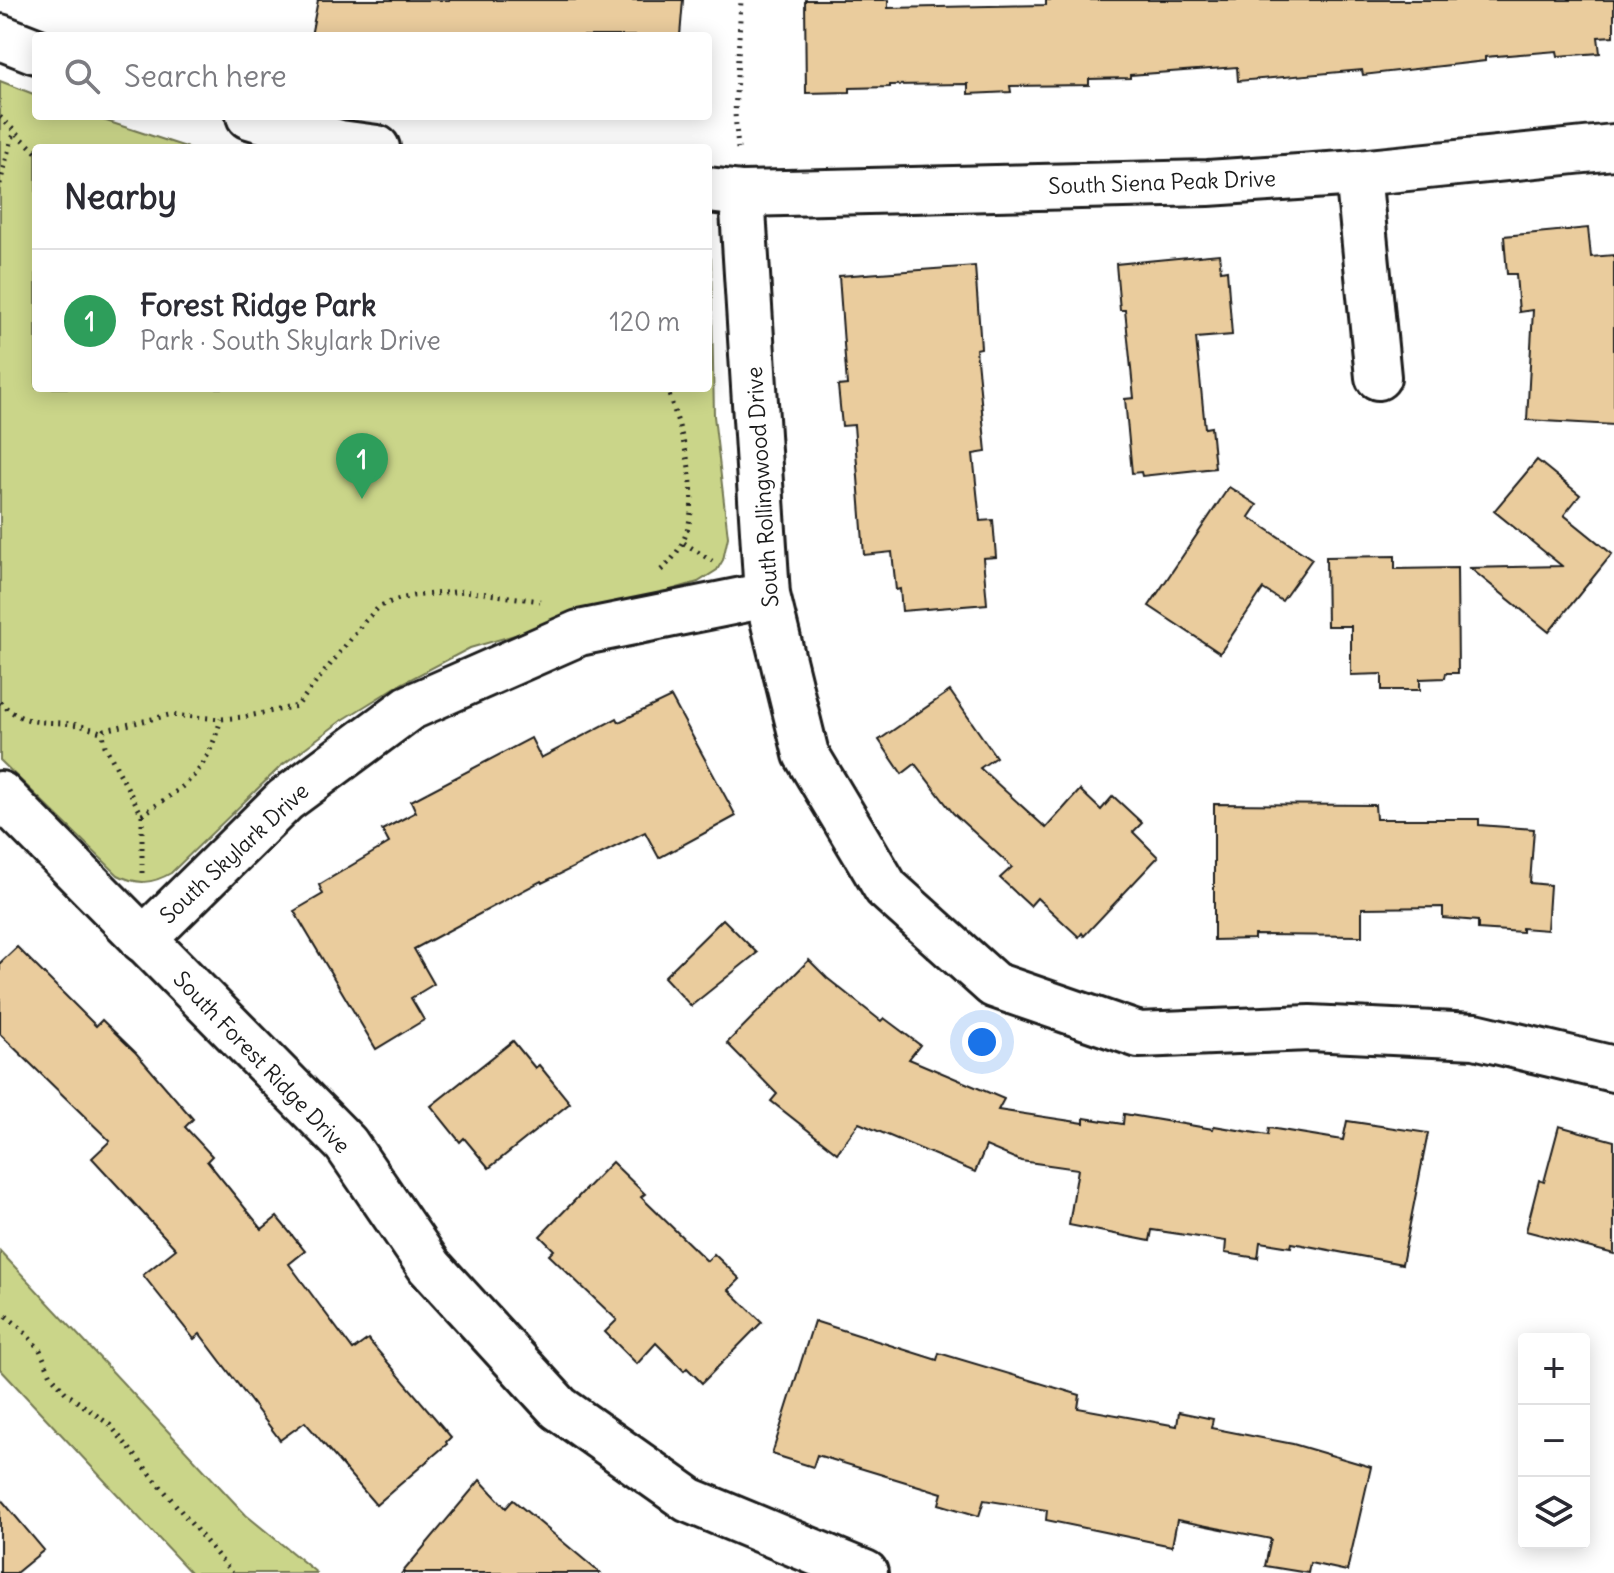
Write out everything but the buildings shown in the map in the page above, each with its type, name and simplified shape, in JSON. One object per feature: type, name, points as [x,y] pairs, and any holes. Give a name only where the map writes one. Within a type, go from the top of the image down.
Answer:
[{"type":"street","points":[[0,37],[32,49]]},
{"type":"street","points":[[262,120],[347,144]]},
{"type":"street","name":"South Siena Peak Drive","points":[[725,192],[1208,183],[1358,173],[1614,147]]},
{"type":"street","points":[[1358,173],[1378,377]]},
{"type":"street","name":"South Rollingwood Drive","points":[[725,192],[767,595],[806,754],[886,888],[994,985],[1139,1035],[1310,1028],[1475,1036],[1614,1069]]},
{"type":"street","name":"South Skylark Drive","points":[[143,940],[285,800],[409,708],[579,633],[767,595]]},
{"type":"street","name":"South Forest Ridge Drive","points":[[0,794],[346,1144],[430,1267],[559,1408],[689,1500],[865,1573]]},
{"type":"path","points":[[725,192],[735,114],[741,0]]},
{"type":"path","points":[[0,117],[32,148]]},
{"type":"path","points":[[0,184],[11,140],[16,132]]},
{"type":"path","points":[[658,572],[673,559],[684,543],[688,533],[691,494],[683,440],[668,392]]},
{"type":"path","points":[[103,733],[108,728],[169,715],[221,719],[297,706],[343,645],[380,606],[413,596],[465,591],[540,601],[552,598]]},
{"type":"path","points":[[0,702],[12,714],[26,720],[77,725],[103,733]]},
{"type":"path","points":[[142,815],[192,781],[205,763],[221,719]]},
{"type":"path","points":[[103,733],[105,746],[142,815],[143,940]]},
{"type":"path","points":[[0,1311],[21,1328],[40,1350],[51,1375],[66,1393],[110,1425],[232,1573]]},
{"type":"green space","points":[[0,81],[32,93],[32,120],[103,120],[177,144],[32,144],[32,392],[712,392],[712,311],[714,416],[728,537],[723,560],[717,570],[698,582],[470,648],[399,685],[341,721],[281,766],[171,873],[157,879],[144,882],[118,875],[0,760]]},
{"type":"green space","points":[[0,1251],[246,1515],[317,1573],[191,1573],[0,1369]]},
{"type":"place","name":"Forest Ridge Park","points":[[362,499]]}]
